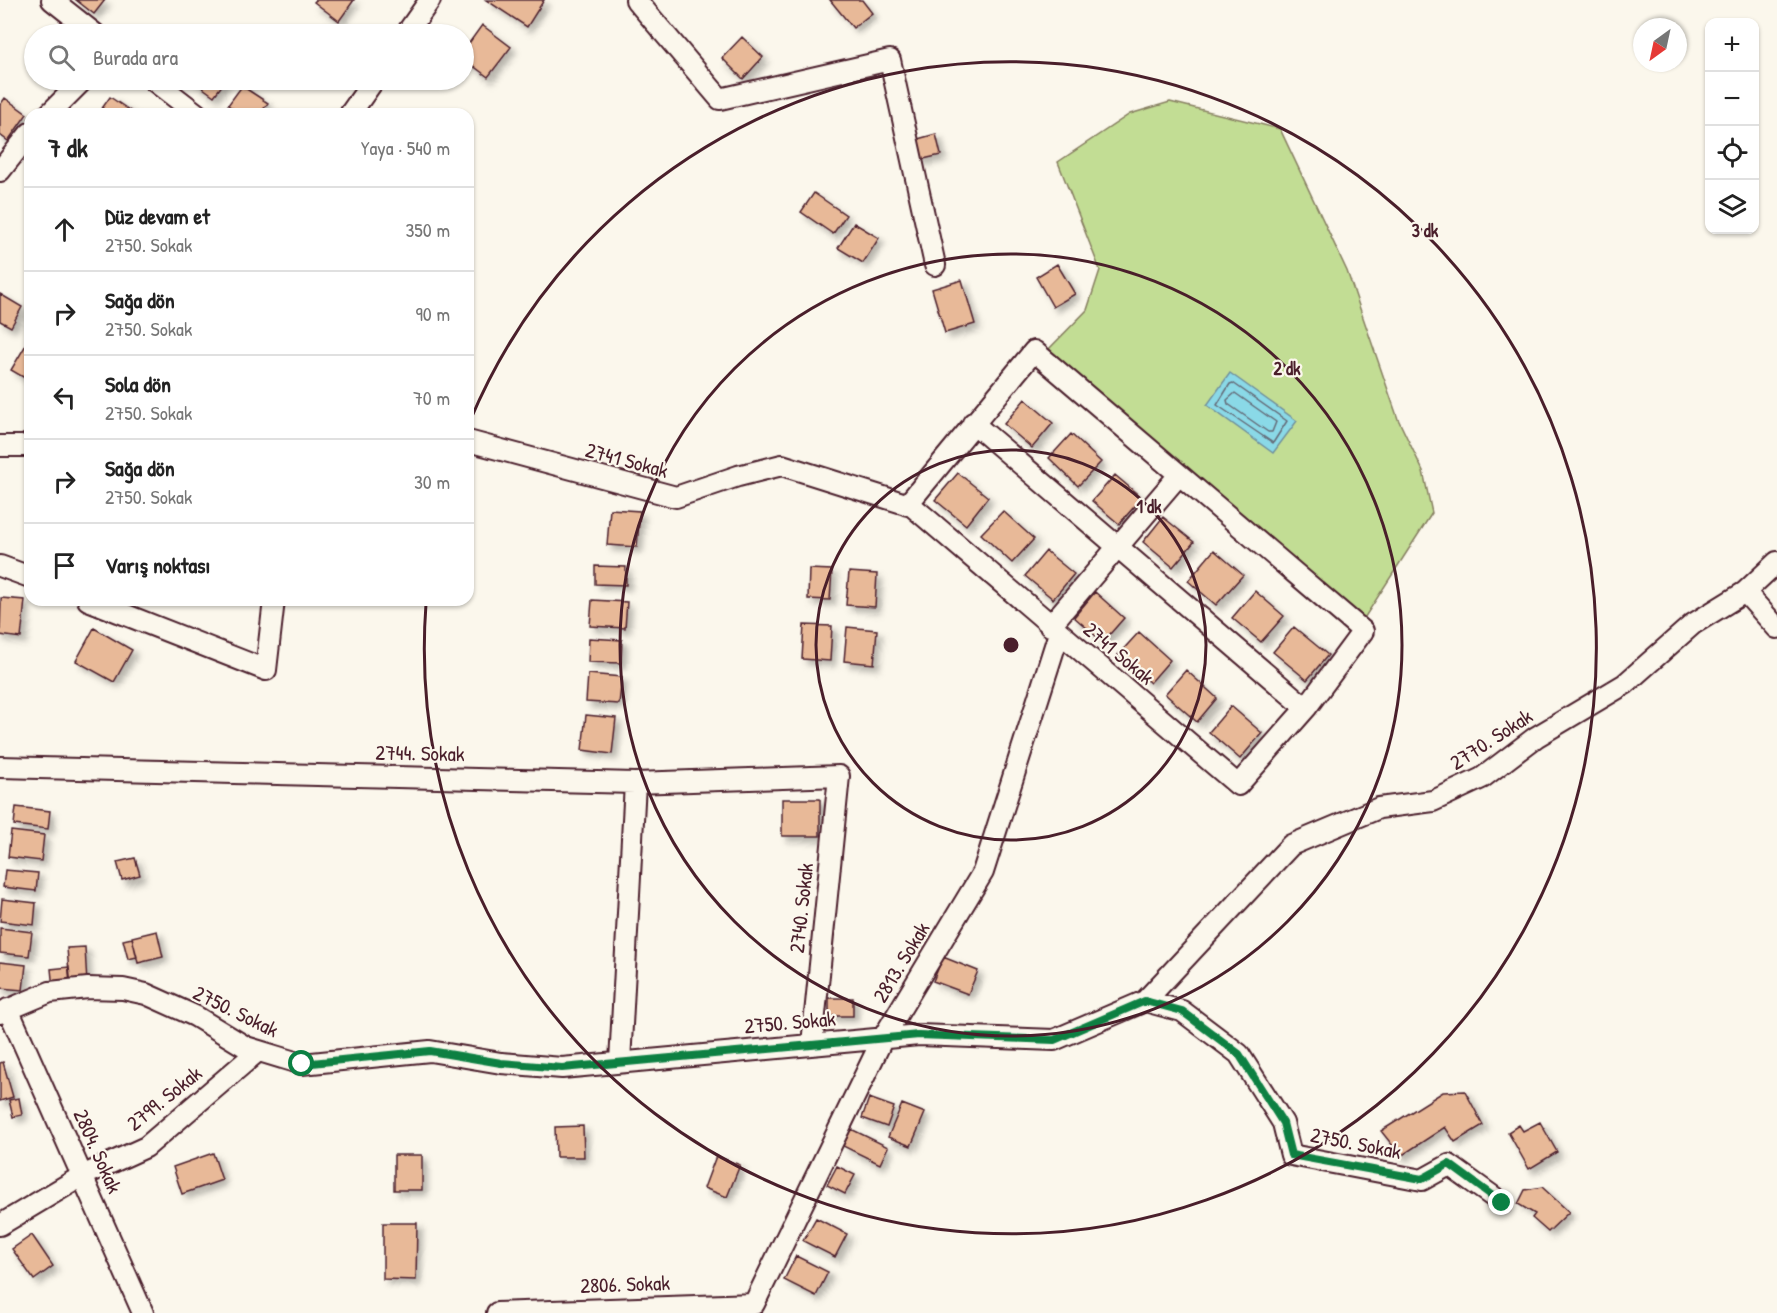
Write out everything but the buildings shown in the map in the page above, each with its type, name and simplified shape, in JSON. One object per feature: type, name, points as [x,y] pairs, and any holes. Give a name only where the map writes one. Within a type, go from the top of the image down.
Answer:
[{"type":"street","points":[[52,0],[82,24]]},
{"type":"street","points":[[413,24],[430,0]]},
{"type":"street","points":[[636,0],[720,99],[890,60],[935,265]]},
{"type":"street","points":[[55,108],[73,90]]},
{"type":"street","points":[[166,90],[189,108]]},
{"type":"street","points":[[354,108],[367,90]]},
{"type":"street","points":[[0,171],[24,141]]},
{"type":"street","points":[[907,505],[973,423],[1034,351],[1364,631],[1306,708],[973,423]]},
{"type":"street","name":"2741 Sokak","points":[[474,443],[676,498],[738,476],[782,465],[912,506],[1054,630],[1238,785],[1306,708]]},
{"type":"street","points":[[0,446],[24,446]]},
{"type":"street","points":[[1054,630],[1118,547],[1179,475]]},
{"type":"street","name":"2770. Sokak","points":[[1145,1001],[1291,845],[1379,808],[1433,801],[1482,778],[1536,737],[1625,684],[1693,624],[1745,592],[1777,562]]},
{"type":"street","points":[[0,566],[24,575]]},
{"type":"street","points":[[1745,592],[1777,628]]},
{"type":"street","points":[[103,606],[266,670],[273,606]]},
{"type":"street","name":"2813. Sokak","points":[[754,1304],[883,1038],[983,872],[1054,630]]},
{"type":"street","name":"2744. Sokak","points":[[0,767],[635,783],[838,776]]},
{"type":"street","name":"2740. Sokak","points":[[812,1044],[838,776]]},
{"type":"street","points":[[620,1062],[635,783]]},
{"type":"street","name":"2750. Sokak","points":[[4,1011],[50,992],[88,988],[123,989],[146,994],[195,1016],[258,1051],[302,1064],[430,1051],[501,1063],[562,1068],[919,1035],[1054,1040],[1145,1001],[1182,1011],[1239,1054],[1283,1123],[1291,1155],[1422,1179],[1449,1164],[1502,1203]]},
{"type":"street","name":"2804. Sokak","points":[[4,1011],[82,1176],[143,1313]]},
{"type":"street","name":"2799. Sokak","points":[[0,1225],[82,1176],[146,1147],[258,1051]]},
{"type":"street","name":"2806. Sokak","points":[[496,1313],[754,1304]]},
{"type":"green space","points":[[1170,102],[1280,129],[1347,271],[1398,419],[1423,471],[1432,513],[1363,620],[1045,353],[1087,310],[1100,270],[1058,162],[1130,114]]},
{"type":"water","points":[[1230,373],[1297,421],[1273,453],[1207,405]]},
{"type":"route","points":[[302,1064],[430,1051],[501,1063],[562,1068],[919,1035],[1054,1040],[1145,1001],[1182,1011],[1239,1054],[1283,1123],[1291,1155],[1422,1179],[1449,1164],[1502,1203]]}]
